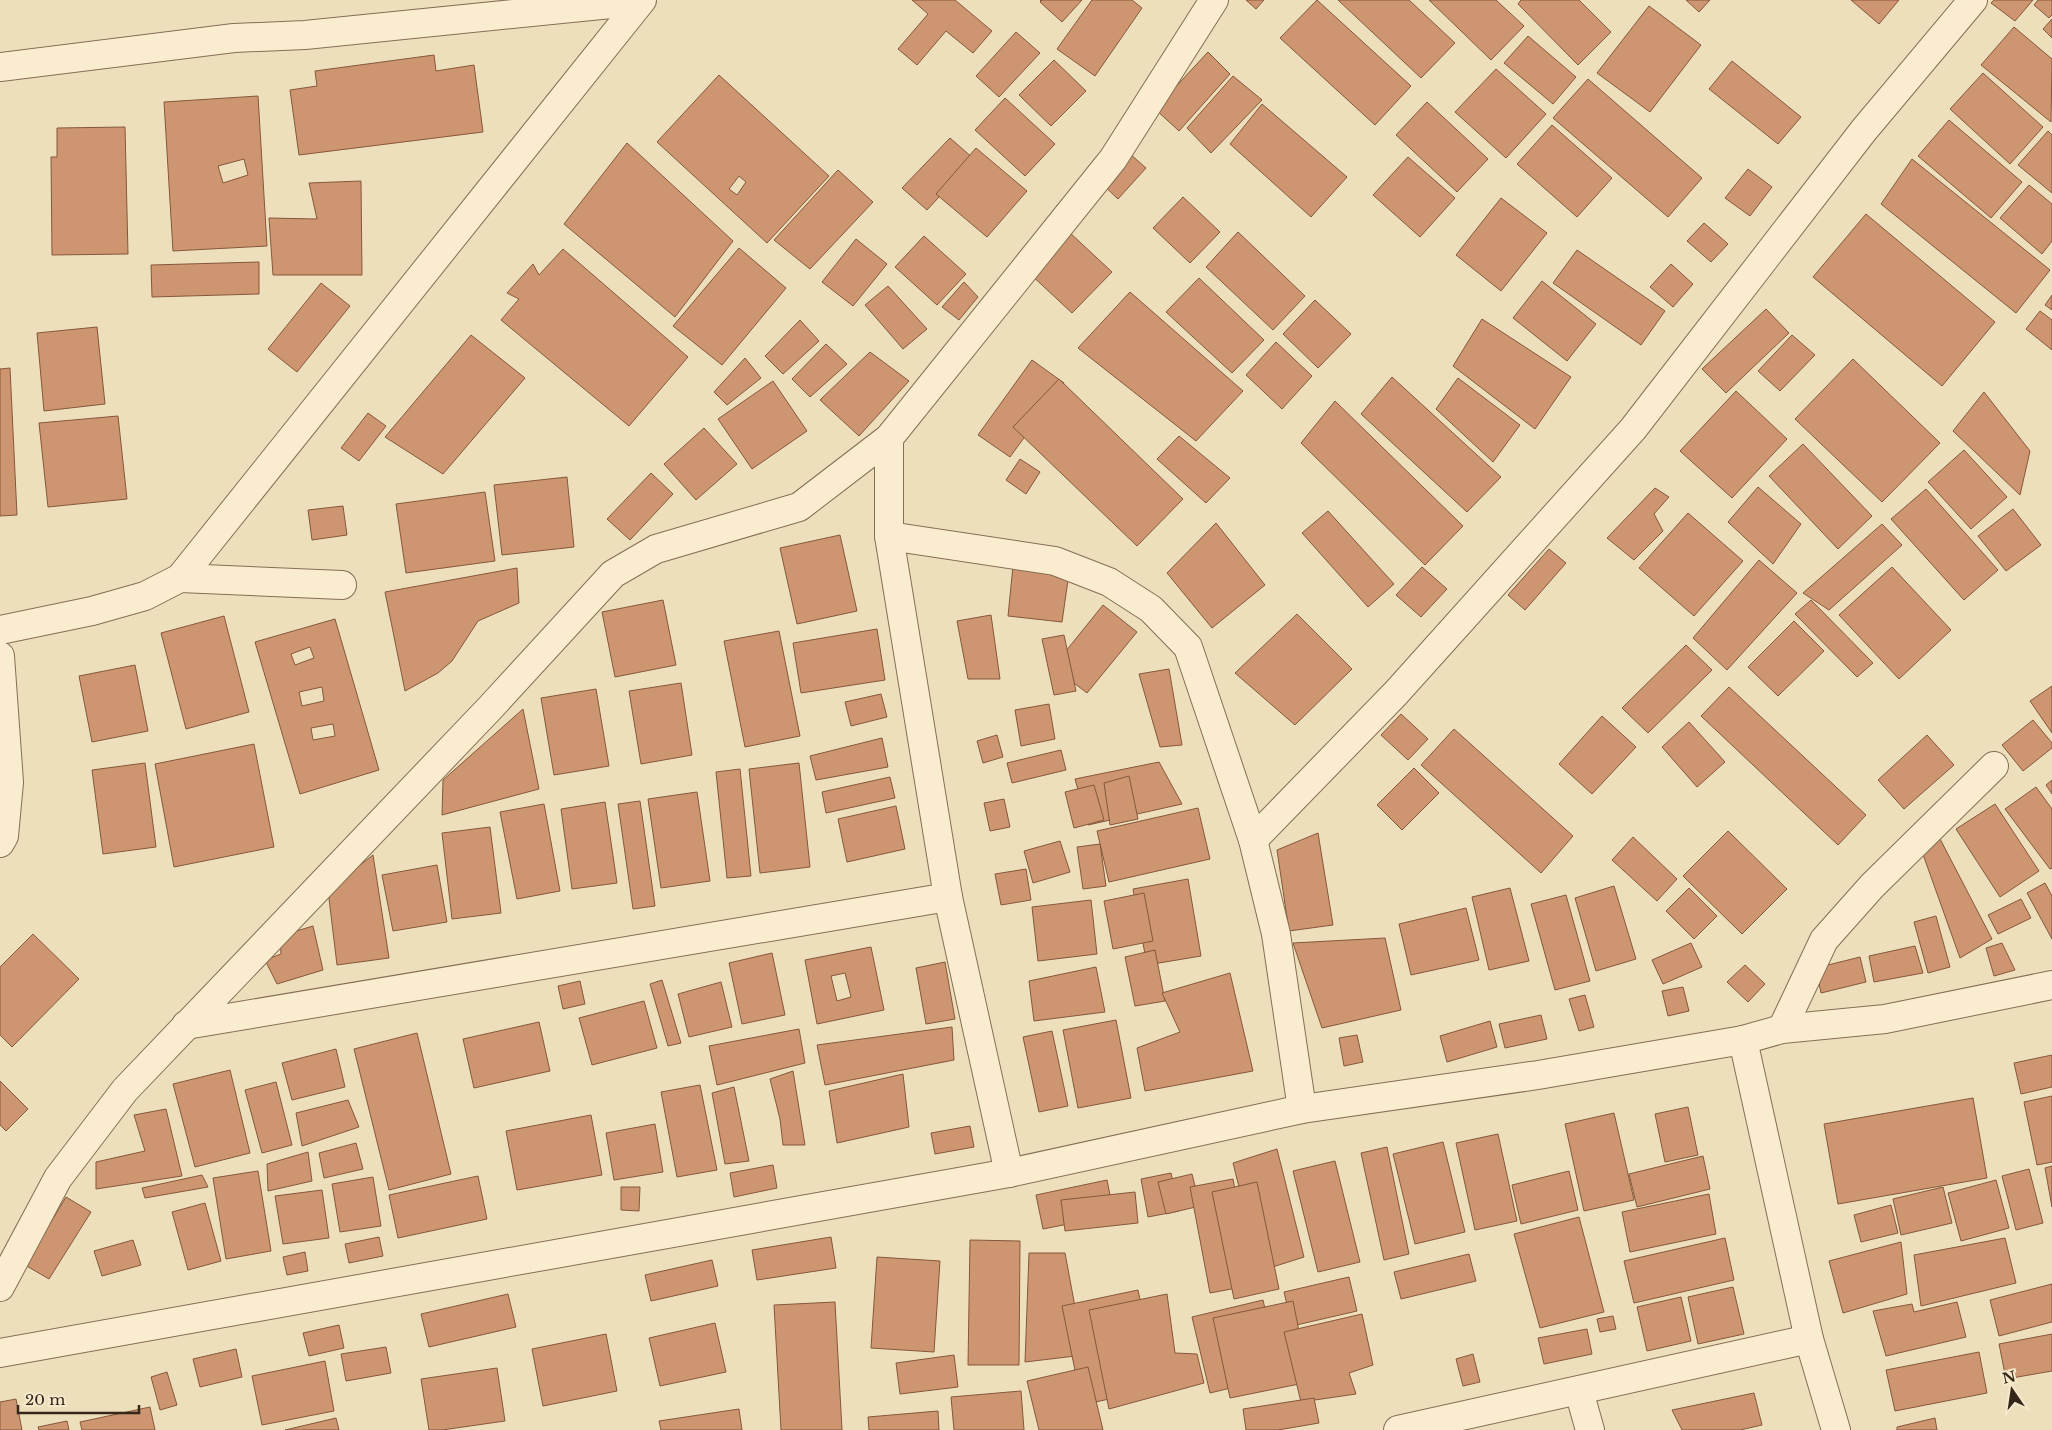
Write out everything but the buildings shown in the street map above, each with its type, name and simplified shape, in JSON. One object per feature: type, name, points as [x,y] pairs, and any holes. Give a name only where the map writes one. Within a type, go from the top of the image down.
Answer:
[{"type":"street","points":[[0,1287],[58,1178],[125,1090],[490,708],[613,574],[656,549],[799,508],[889,438],[1112,159],[1214,0]]},
{"type":"street","points":[[1252,840],[1396,693],[1633,429],[1864,130],[1973,0]]},
{"type":"street","points":[[0,67],[234,38],[305,35],[642,1]]},
{"type":"street","points":[[0,630],[92,610],[145,596],[180,578],[642,1]]},
{"type":"street","points":[[889,438],[889,536],[948,897],[1009,1172]]},
{"type":"street","points":[[889,536],[1055,561],[1109,582],[1152,609],[1188,646],[1252,840],[1276,934],[1302,1109]]},
{"type":"street","points":[[180,578],[342,585]]},
{"type":"street","points":[[0,656],[8,782],[4,836],[0,843]]},
{"type":"street","points":[[1782,1029],[1824,940],[1872,886],[1994,766]]},
{"type":"street","points":[[186,1025],[948,897]]},
{"type":"street","points":[[0,1353],[1009,1172],[1302,1109],[1538,1075],[1742,1040],[1782,1029],[1885,1019],[2052,985]]},
{"type":"street","points":[[1742,1040],[1809,1339],[1836,1430]]},
{"type":"street","points":[[1398,1430],[1809,1339]]},
{"type":"street","points":[[1579,1391],[1590,1430]]}]
